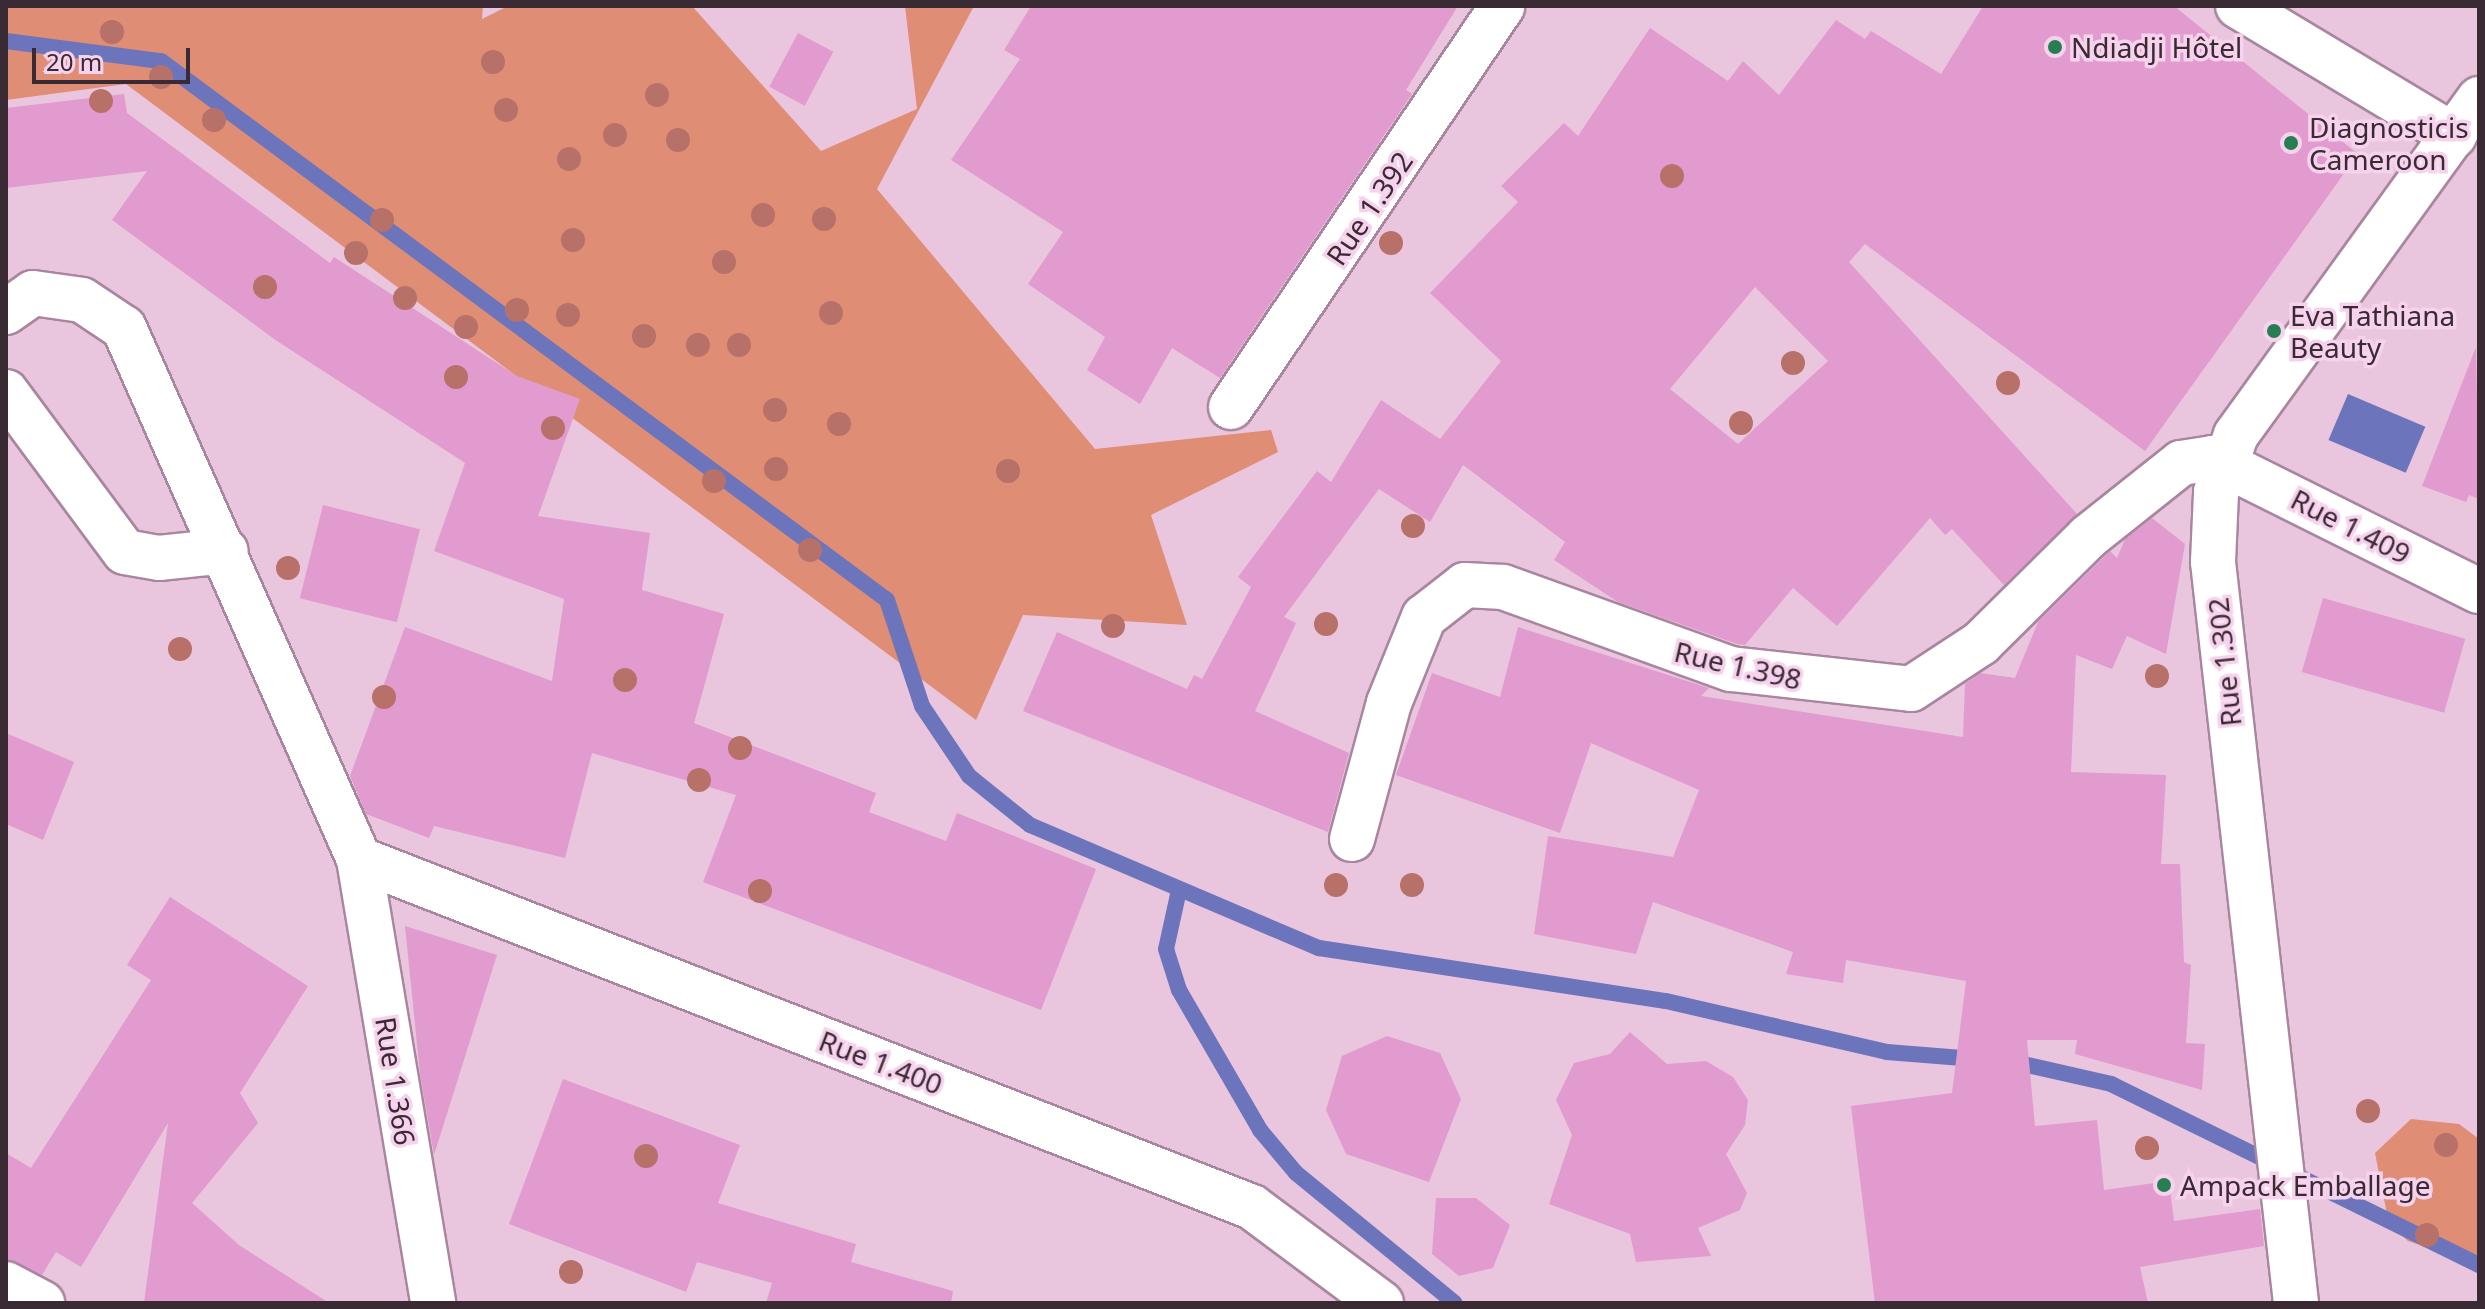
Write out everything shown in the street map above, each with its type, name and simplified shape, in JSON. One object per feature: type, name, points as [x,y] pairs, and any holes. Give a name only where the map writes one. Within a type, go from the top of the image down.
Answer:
[{"type":"street","name":"Rue 1.392","points":[[1231,407],[1502,6]]},
{"type":"street","points":[[2238,6],[2454,136]]},
{"type":"street","name":"Rue 1.302","points":[[2296,1303],[2213,562],[2223,461],[2479,99]]},
{"type":"street","name":"Rue 1.366","points":[[6,312],[33,293],[82,300],[124,328],[226,551],[359,859],[433,1303]]},
{"type":"street","points":[[6,392],[125,552],[159,558],[226,551]]},
{"type":"street","name":"Rue 1.409","points":[[2223,461],[2479,591]]},
{"type":"street","name":"Rue 1.398","points":[[1352,839],[1389,703],[1424,617],[1465,585],[1503,587],[1731,669],[1917,688],[1981,643],[2088,537],[2181,463],[2223,461]]},
{"type":"street","name":"Rue 1.400","points":[[359,859],[1252,1207],[1381,1303]]},
{"type":"street","points":[[6,1284],[42,1303]]},
{"type":"shaded area","points":[[6,6],[483,6],[482,19],[508,6],[692,6],[821,151],[917,109],[905,6],[974,6],[877,189],[1095,449],[1271,430],[1278,452],[1151,515],[1187,625],[1023,615],[976,720],[126,84],[6,100]]},
{"type":"shaded area","points":[[2411,1119],[2459,1124],[2479,1139],[2479,1265],[2408,1241],[2389,1224],[2375,1153]]},
{"type":"water","points":[[2348,394],[2425,427],[2406,473],[2328,440]]},
{"type":"building","points":[[1031,6],[1458,6],[1406,90],[1412,94],[1220,378],[1172,348],[1140,404],[1087,370],[1105,337],[1028,284],[1063,232],[951,160],[1020,59],[1004,50]]},
{"type":"building","points":[[1983,6],[2174,6],[2358,154],[2145,451],[1865,244],[1849,262],[2077,514],[2004,585],[1952,529],[1945,535],[1930,518],[1837,626],[1793,588],[1745,645],[1737,644],[1618,602],[1554,560],[1565,542],[1463,465],[1430,522],[1379,489],[1284,617],[1296,623],[1255,711],[1349,753],[1328,832],[1023,711],[1057,632],[1187,689],[1194,675],[1202,679],[1251,587],[1238,577],[1317,471],[1331,482],[1381,400],[1440,439],[1501,361],[1430,293],[1518,202],[1501,186],[1564,123],[1578,136],[1650,28],[1728,81],[1743,61],[1779,95],[1836,20],[1865,39],[1871,31],[1941,74]],"holes":[[[1755,287],[1828,361],[1738,444],[1670,389]]]},
{"type":"building","points":[[798,33],[833,52],[805,106],[769,87]]},
{"type":"building","points":[[124,94],[127,113],[330,263],[334,257],[517,376],[580,399],[538,516],[650,533],[642,590],[724,614],[694,723],[876,793],[869,812],[946,841],[957,813],[1096,869],[1041,1010],[703,882],[736,795],[592,753],[565,858],[434,826],[429,838],[366,814],[350,776],[405,627],[552,681],[564,599],[434,551],[465,463],[277,341],[112,220],[147,171],[6,188],[6,108]]},
{"type":"building","points":[[2476,347],[2479,499],[2469,495],[2466,502],[2422,486]]},
{"type":"building","points":[[323,505],[420,529],[397,622],[300,598]]},
{"type":"building","points":[[2152,518],[2185,544],[2166,654],[2127,636],[2112,669],[2076,655],[2071,772],[2166,775],[2161,864],[2180,864],[2184,962],[2191,965],[2186,1043],[2205,1044],[2202,1090],[2075,1054],[2077,1040],[2027,1040],[2035,1126],[2097,1120],[2104,1190],[2169,1181],[2174,1221],[2260,1209],[2264,1246],[2140,1267],[2148,1303],[1875,1303],[1851,1106],[1952,1093],[1966,981],[1846,960],[1843,983],[1786,974],[1793,952],[1653,902],[1636,954],[1534,934],[1548,836],[1673,857],[1699,790],[1591,743],[1560,833],[1396,775],[1432,673],[1500,697],[1518,627],[1709,688],[1701,696],[1963,737],[1965,684],[1980,673],[2015,678],[2038,622],[2110,551],[2117,558],[2125,539]]},
{"type":"building","points":[[2323,598],[2465,639],[2444,713],[2302,672]]},
{"type":"building","points":[[6,733],[74,762],[43,840],[6,824]]},
{"type":"building","points":[[170,897],[308,986],[240,1093],[258,1123],[192,1203],[239,1245],[329,1303],[144,1303],[168,1123],[81,1267],[56,1252],[42,1275],[6,1259],[6,1153],[31,1168],[151,980],[127,965]]},
{"type":"building","points":[[405,926],[497,955],[434,1155],[420,1074]]},
{"type":"building","points":[[1630,1032],[1667,1064],[1706,1061],[1733,1077],[1748,1100],[1745,1125],[1726,1154],[1747,1193],[1740,1210],[1698,1228],[1711,1256],[1636,1262],[1630,1234],[1549,1204],[1572,1135],[1556,1100],[1574,1063],[1610,1054]]},
{"type":"building","points":[[1387,1036],[1440,1053],[1461,1099],[1429,1182],[1346,1154],[1326,1110],[1342,1056]]},
{"type":"building","points":[[563,1079],[740,1145],[718,1203],[856,1244],[851,1262],[953,1291],[951,1303],[766,1303],[772,1283],[697,1262],[686,1292],[509,1224]]},
{"type":"building","points":[[1436,1198],[1476,1198],[1510,1225],[1493,1268],[1459,1276],[1432,1254]]},
{"type":"waterway","points":[[6,41],[161,61],[887,600],[922,706],[969,776],[1030,825],[1319,948],[1666,1001],[1887,1052],[1975,1059]]},
{"type":"waterway","points":[[1179,890],[1166,949],[1179,990],[1260,1130],[1296,1173],[1455,1303]]},
{"type":"waterway","points":[[2010,1061],[2111,1084],[2479,1265]]},
{"type":"place","name":"Ndiadji Hôtel","points":[[2055,47]]},
{"type":"place","name":"Diagnosticis Cameroon","points":[[2291,143]]},
{"type":"place","name":"Eva Tathiana Beauty","points":[[2274,331]]},
{"type":"place","name":"Ampack Emballage","points":[[2164,1185]]}]
